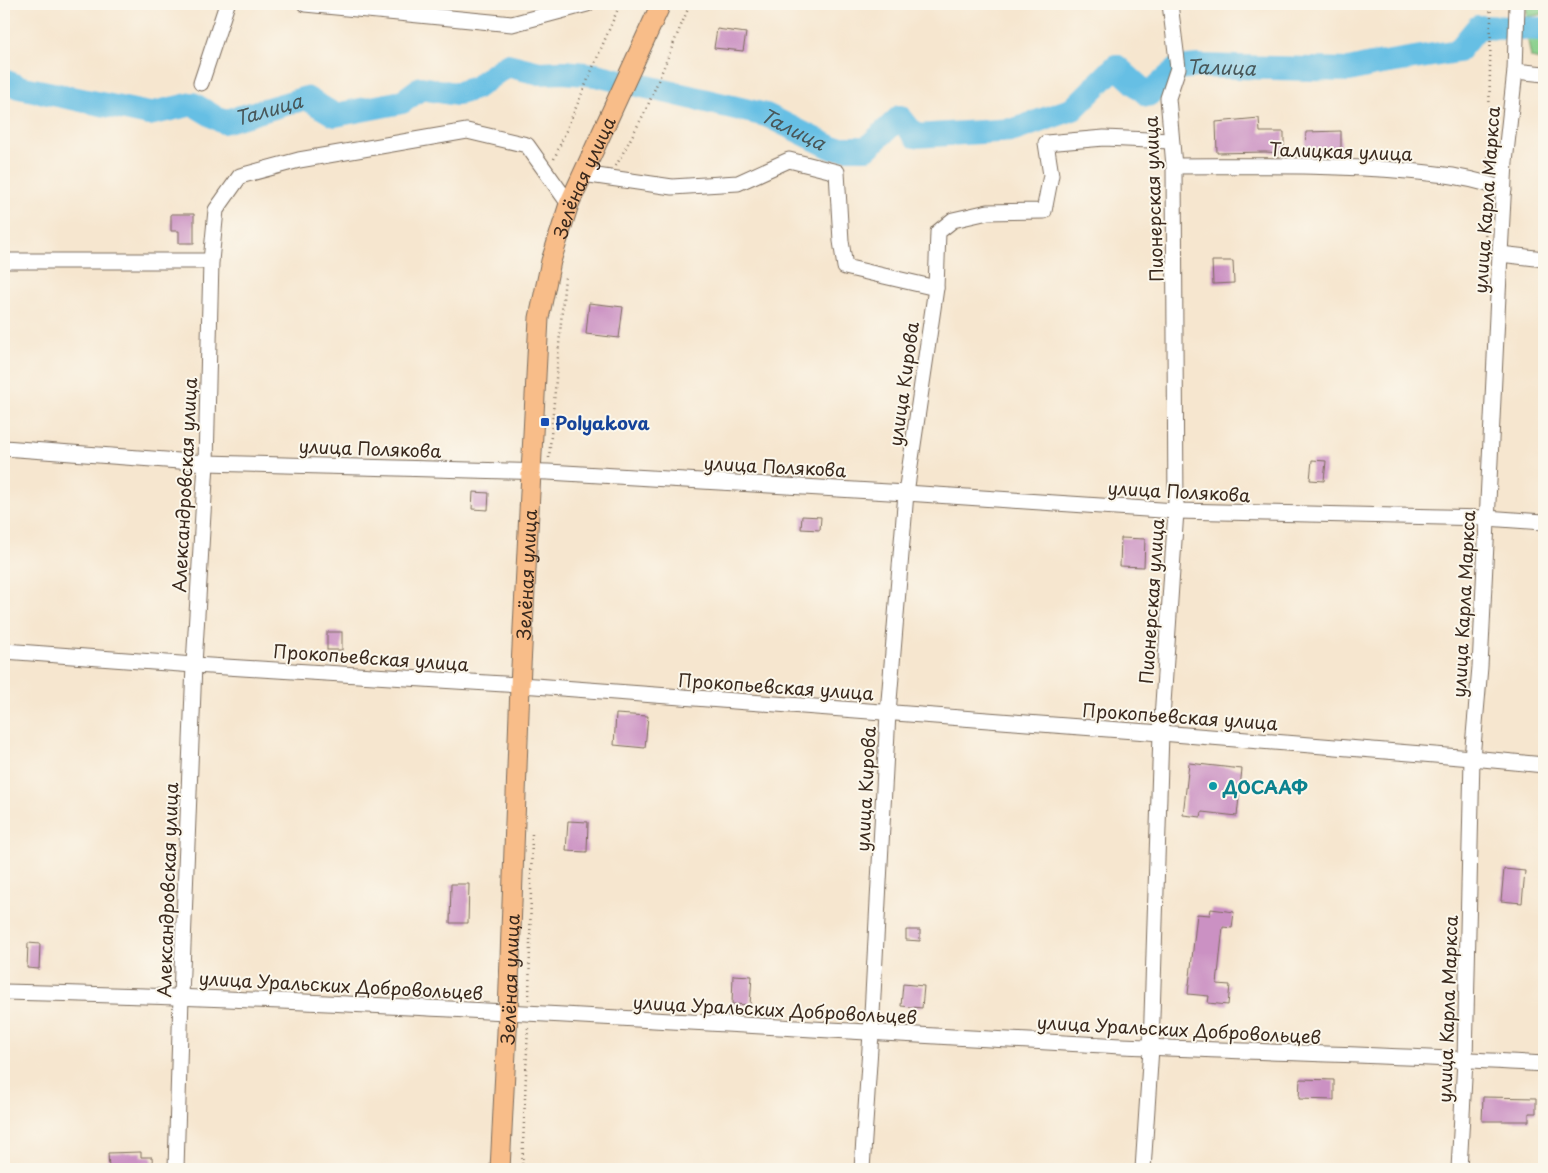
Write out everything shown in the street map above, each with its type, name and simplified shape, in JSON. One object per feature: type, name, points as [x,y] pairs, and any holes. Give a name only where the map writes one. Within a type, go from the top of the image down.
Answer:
[{"type":"main road","name":"Зелёная улица","points":[[500,1169],[520,686],[539,472],[539,318],[551,261],[569,204],[587,174],[604,124],[661,4]]},
{"type":"street","points":[[201,83],[227,4]]},
{"type":"street","points":[[305,4],[512,24],[587,4]]},
{"type":"street","name":"Пионерская улица","points":[[1143,1169],[1151,1048],[1161,733],[1176,512],[1174,166],[1168,98],[1178,68],[1170,4]]},
{"type":"street","name":"улица Карла Маркса","points":[[1459,1169],[1465,1060],[1472,758],[1480,668],[1505,162],[1516,71],[1518,4]]},
{"type":"street","points":[[1516,71],[1544,74]]},
{"type":"street","name":"Александровская улица","points":[[176,1169],[194,665],[206,462],[210,261],[216,210],[240,176],[299,160],[467,131],[527,145],[569,204]]},
{"type":"street","name":"улица Кирова","points":[[862,1169],[888,713],[906,493],[936,288],[938,232],[953,220],[988,212],[1044,211],[1051,175],[1046,143],[1104,138],[1172,141]]},
{"type":"street","points":[[587,174],[672,187],[738,183],[789,160],[837,172],[841,241],[846,267],[936,288]]},
{"type":"street","name":"Талицкая улица","points":[[1174,166],[1356,167],[1436,174],[1488,183],[1504,190]]},
{"type":"street","points":[[1500,254],[1544,258]]},
{"type":"street","points":[[4,261],[210,261]]},
{"type":"street","name":"улица Полякова","points":[[4,448],[206,462],[539,472],[906,493],[1176,512],[1486,518],[1544,522]]},
{"type":"street","name":"Прокопьевская улица","points":[[4,651],[520,686],[1161,733],[1544,765]]},
{"type":"street","name":"улица Уральских Добровольцев","points":[[4,992],[181,996],[528,1013],[1151,1048],[1544,1064]]},
{"type":"path","points":[[548,176],[620,4]]},
{"type":"path","points":[[587,174],[596,169],[612,172],[646,110],[690,4]]},
{"type":"path","points":[[1488,183],[1490,4]]},
{"type":"path","points":[[539,472],[565,274]]},
{"type":"path","points":[[522,1169],[532,825]]},
{"type":"green space","points":[[1526,4],[1544,4],[1544,14],[1527,17]]},
{"type":"green space","points":[[1544,19],[1544,61],[1531,58],[1527,36],[1532,21]]},
{"type":"building","points":[[717,29],[746,33],[743,51],[714,48]]},
{"type":"building","points":[[1259,118],[1260,132],[1284,132],[1284,153],[1217,153],[1216,122]]},
{"type":"building","points":[[1341,131],[1341,152],[1305,154],[1306,132]]},
{"type":"building","points":[[171,214],[194,214],[194,243],[179,243],[179,231],[171,231]]},
{"type":"building","points":[[1212,261],[1233,261],[1234,283],[1213,284]]},
{"type":"building","points":[[589,303],[623,307],[619,338],[586,334]]},
{"type":"building","points":[[1312,460],[1326,461],[1324,481],[1310,480]]},
{"type":"building","points":[[473,492],[489,493],[488,510],[472,509]]},
{"type":"building","points":[[802,516],[821,517],[820,530],[801,529]]},
{"type":"building","points":[[1121,538],[1145,539],[1144,567],[1120,566]]},
{"type":"building","points":[[327,632],[342,632],[342,650],[327,650]]},
{"type":"building","points":[[616,714],[648,716],[645,748],[614,745]]},
{"type":"building","name":"ДОСААФ","points":[[1189,763],[1242,769],[1237,816],[1202,812],[1201,817],[1183,815]]},
{"type":"building","points":[[568,821],[588,822],[587,852],[566,851]]},
{"type":"building","points":[[1504,869],[1525,871],[1522,903],[1501,901]]},
{"type":"building","points":[[451,884],[469,884],[468,923],[450,923]]},
{"type":"building","points":[[1211,909],[1234,912],[1232,928],[1223,927],[1217,984],[1230,985],[1228,1005],[1208,1003],[1209,996],[1188,994],[1197,914],[1210,915]]},
{"type":"building","points":[[906,930],[920,930],[920,941],[906,940]]},
{"type":"building","points":[[28,943],[40,944],[39,969],[27,968]]},
{"type":"building","points":[[733,975],[752,976],[750,1005],[732,1004]]},
{"type":"building","points":[[903,984],[924,986],[922,1008],[901,1006]]},
{"type":"building","points":[[1300,1079],[1334,1080],[1334,1100],[1299,1099]]},
{"type":"building","points":[[1483,1097],[1536,1098],[1536,1113],[1529,1113],[1529,1121],[1482,1121]]},
{"type":"building","points":[[141,1152],[141,1157],[152,1157],[153,1169],[109,1169],[108,1153]]},
{"type":"waterway","name":"Талица","points":[[4,81],[19,87],[149,114],[193,104],[223,122],[306,98],[335,115],[402,102],[421,88],[456,94],[475,88],[507,65],[539,73],[564,72],[596,75],[766,115],[833,148],[867,148],[900,117],[915,136],[1014,130],[1073,109],[1116,66],[1148,95],[1178,68],[1198,66],[1349,70],[1458,51],[1478,27],[1544,29]]},
{"type":"place","name":"Polyakova","points":[[545,422]]},
{"type":"place","name":"ДОСААФ","points":[[1213,786]]}]
